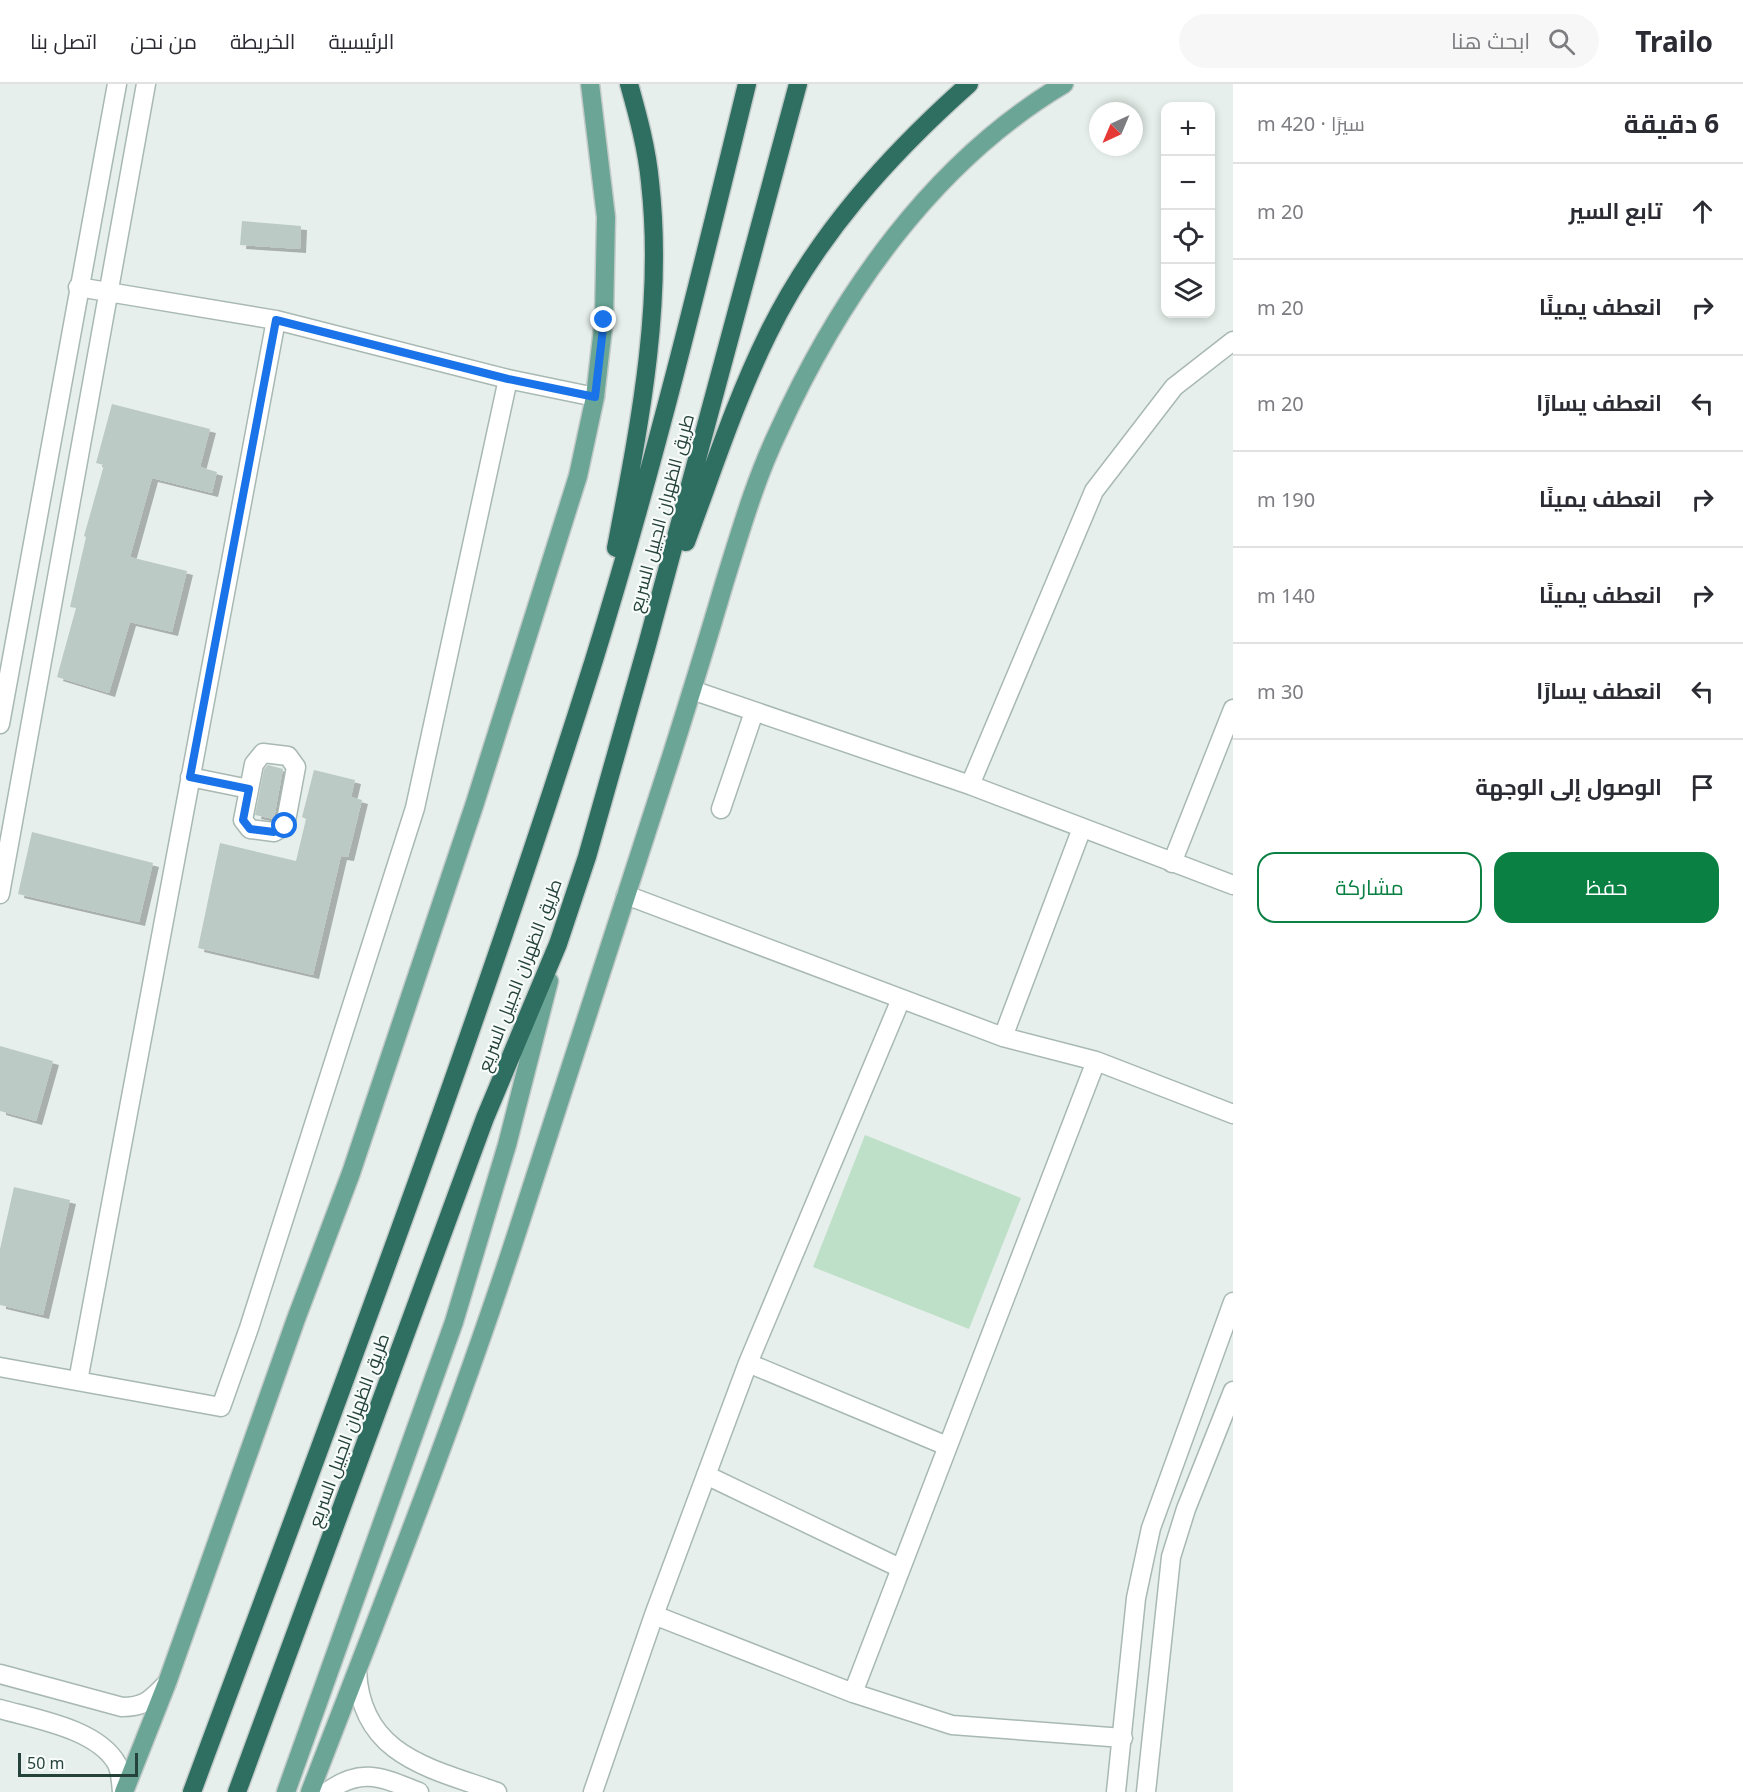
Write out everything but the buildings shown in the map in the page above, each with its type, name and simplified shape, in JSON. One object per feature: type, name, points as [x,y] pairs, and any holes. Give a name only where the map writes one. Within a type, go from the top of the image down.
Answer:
[{"type":"highway","points":[[595,658],[643,402],[650,333],[654,249],[650,180],[629,84]]},
{"type":"highway","name":"طريق الظهران الجبيل السريع","points":[[192,1792],[466,1050],[595,658],[676,375],[747,84]]},
{"type":"highway","name":"طريق الظهران الجبيل السريع","points":[[237,1792],[485,1118],[558,944],[587,857],[647,645],[798,84]]},
{"type":"highway","points":[[647,645],[768,334],[803,274],[853,200],[913,133],[969,84]]},
{"type":"highway","points":[[182,1792],[232,1683]]},
{"type":"main road","points":[[123,1792],[167,1683],[296,1319],[351,1173],[475,803],[578,476],[595,397],[604,320],[606,217],[590,84]]},
{"type":"main road","points":[[310,1792],[501,1283],[692,690],[743,522],[777,433],[827,334],[876,261],[918,208],[958,164],[1024,108],[1064,84]]},
{"type":"main road","points":[[286,1792],[454,1322],[507,1145],[558,944]]},
{"type":"street","points":[[0,724],[78,287],[117,84]]},
{"type":"street","points":[[0,894],[146,84]]},
{"type":"street","points":[[78,287],[276,320],[508,379],[595,397]]},
{"type":"street","points":[[78,1381],[276,320]]},
{"type":"street","points":[[970,785],[1094,490],[1174,387],[1233,341]]},
{"type":"street","points":[[0,1367],[221,1407],[415,808],[508,379]]},
{"type":"street","points":[[692,690],[970,785],[1233,885]]},
{"type":"street","points":[[1172,863],[1233,710]]},
{"type":"street","points":[[721,809],[754,712]]},
{"type":"street","points":[[190,777],[249,789]]},
{"type":"street","points":[[1003,1037],[1082,828]]},
{"type":"street","points":[[626,895],[1003,1037],[1096,1061],[1233,1114]]},
{"type":"street","points":[[593,1792],[654,1615],[748,1363],[901,999]]},
{"type":"street","points":[[853,1693],[1096,1061]]},
{"type":"street","points":[[1120,1788],[1136,1598],[1151,1527],[1233,1302]]},
{"type":"street","points":[[1218,1342],[1221,1358],[1208,1396],[1214,1409],[1228,1416]]},
{"type":"street","points":[[748,1363],[947,1446]]},
{"type":"street","points":[[1146,1792],[1171,1557],[1186,1509],[1228,1416],[1233,1391]]},
{"type":"street","points":[[706,1475],[900,1568]]},
{"type":"street","points":[[654,1615],[853,1693],[952,1725],[1124,1738]]},
{"type":"street","points":[[357,1671],[362,1704],[368,1720],[394,1750],[430,1768],[497,1792]]},
{"type":"street","points":[[0,1674],[122,1707],[138,1707],[151,1700],[167,1683]]},
{"type":"street","points":[[0,1709],[74,1730],[100,1747],[116,1763],[123,1792]]},
{"type":"street","points":[[420,1792],[415,1786],[414,1772],[421,1768],[430,1768]]},
{"type":"street","points":[[327,1792],[353,1778],[367,1774],[420,1792]]},
{"type":"green space","points":[[865,1135],[1021,1198],[969,1329],[813,1267]]},
{"type":"route","points":[[285,826],[280,831],[274,832],[250,829],[243,820],[249,789],[190,777],[276,320],[508,379],[595,397],[604,320]]}]
